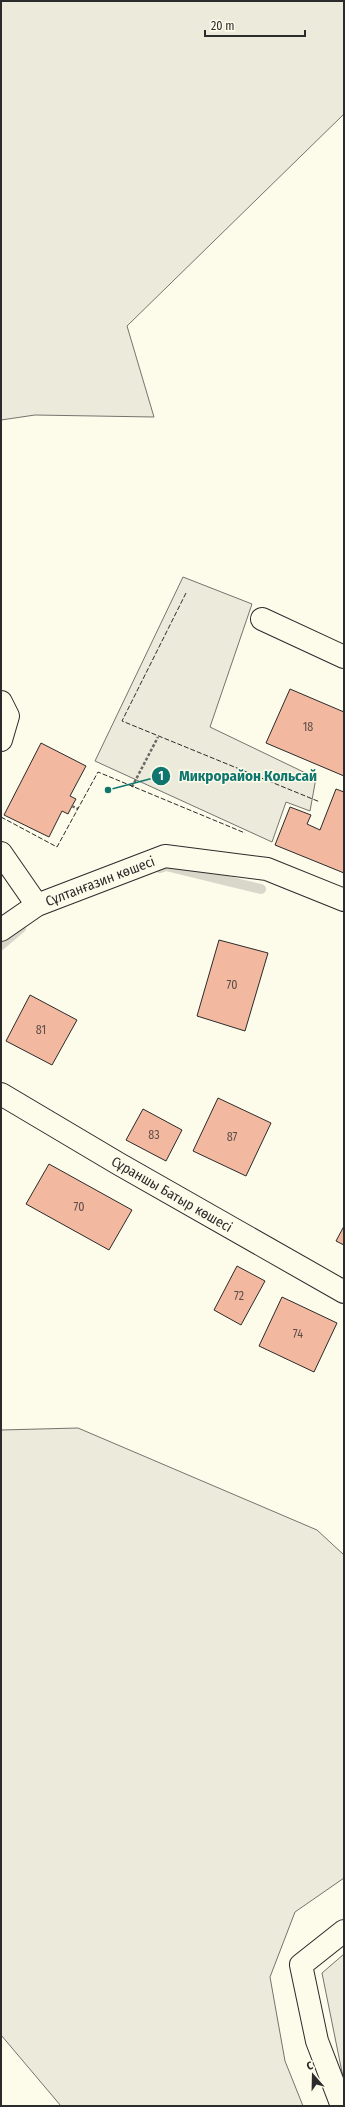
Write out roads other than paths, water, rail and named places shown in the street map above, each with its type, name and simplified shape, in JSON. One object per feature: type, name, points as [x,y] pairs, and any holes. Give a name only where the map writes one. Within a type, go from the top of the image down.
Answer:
[{"type":"street","points":[[262,619],[344,657]]},
{"type":"street","points":[[1,702],[8,716],[1,740]]},
{"type":"street","points":[[1,853],[37,905]]},
{"type":"street","name":"Сұлтанғазин көшесі","points":[[1,930],[37,905],[165,856],[267,869],[344,900]]},
{"type":"street","name":"Сұраншы Батыр көшесі","points":[[1,1094],[119,1164],[344,1292]]},
{"type":"street","points":[[342,2106],[317,2041],[301,1966],[344,1932]]},
{"type":"waterway","points":[[160,868],[166,866],[261,889]]},
{"type":"waterway","points":[[1,945],[21,928]]},
{"type":"place","name":"Микрорайон Кольсай","points":[[108,790]]}]
